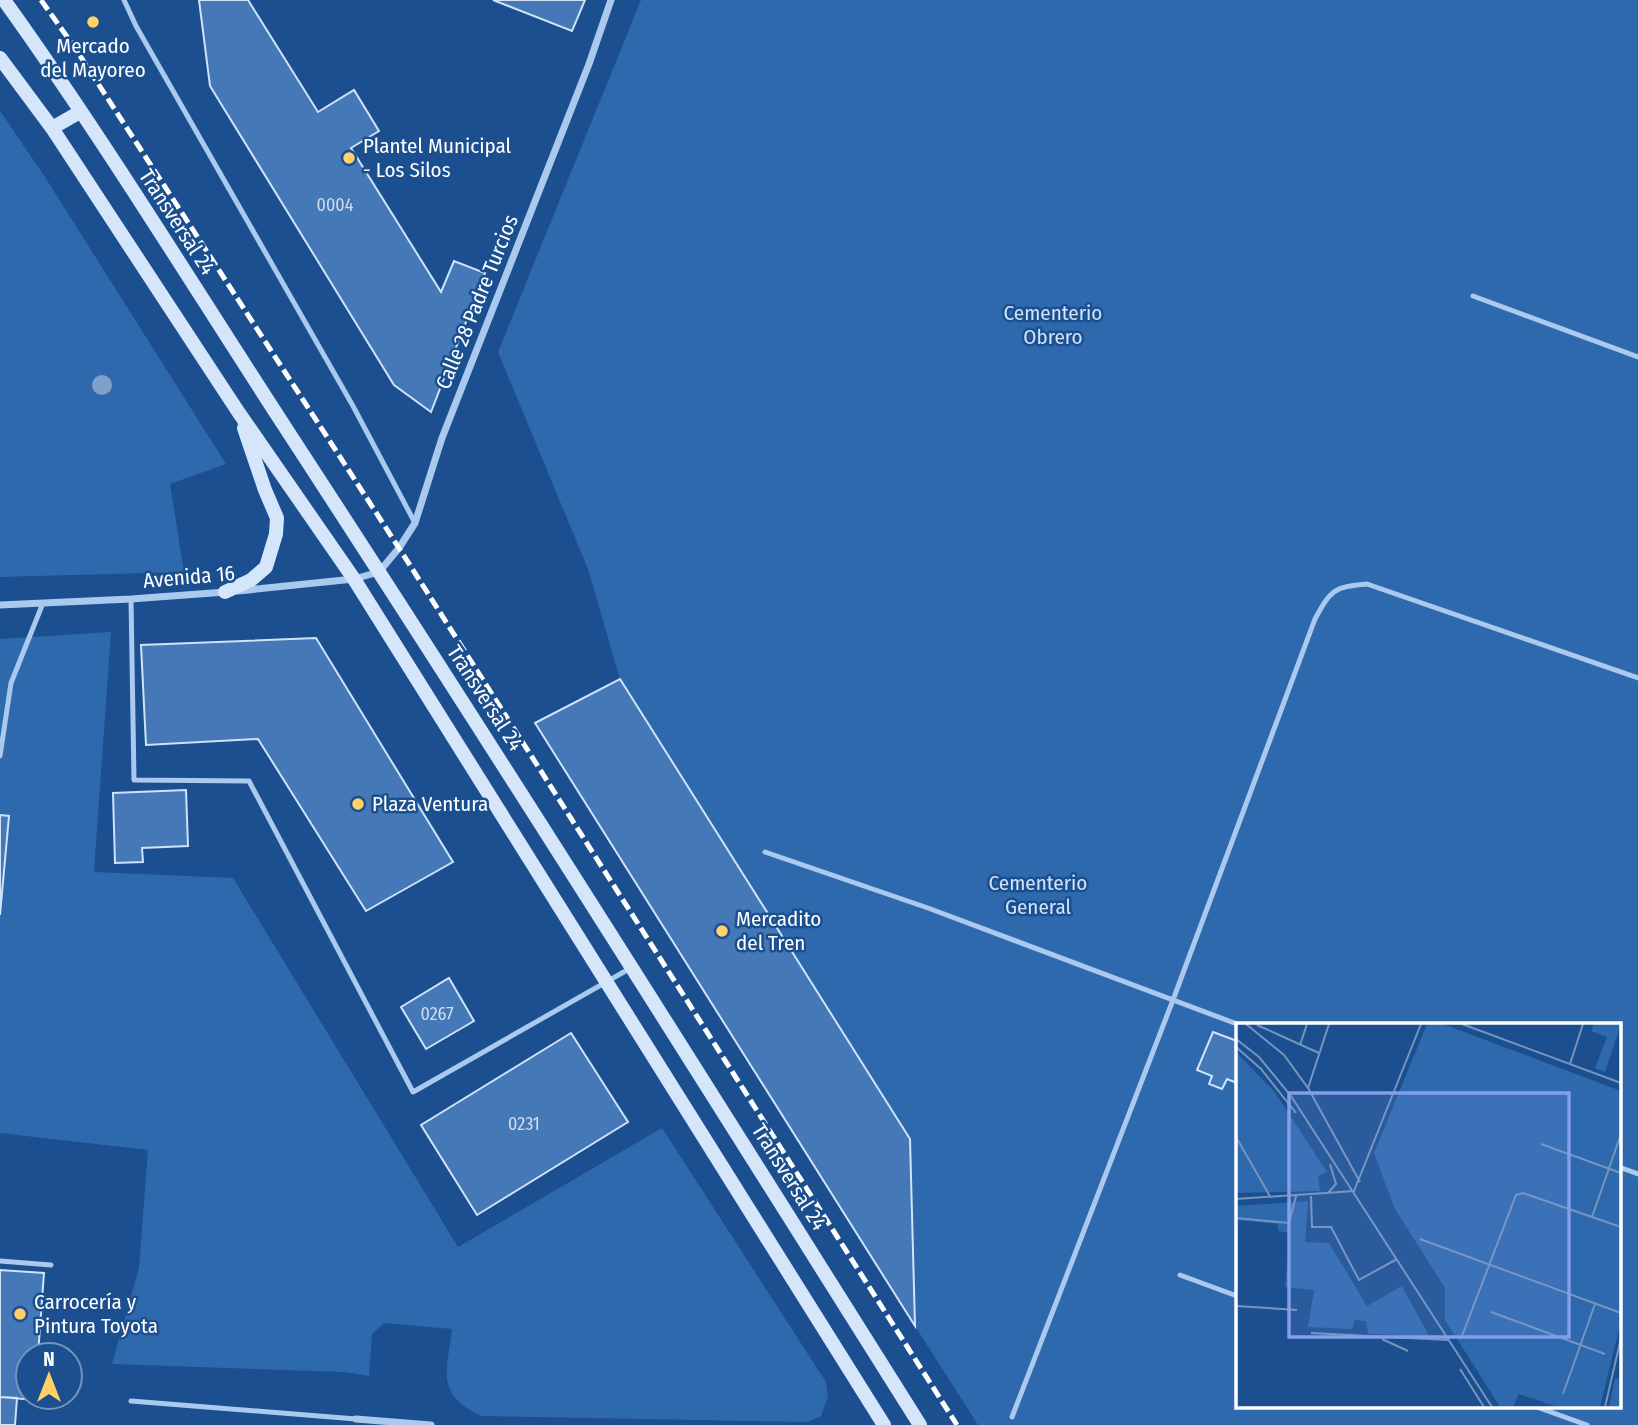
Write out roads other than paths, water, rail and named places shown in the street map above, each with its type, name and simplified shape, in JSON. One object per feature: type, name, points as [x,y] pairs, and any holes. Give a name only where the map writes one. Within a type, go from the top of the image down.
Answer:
[{"type":"main road","name":"Transversal 24","points":[[4,0],[80,112],[379,572],[920,1425]]},
{"type":"main road","points":[[0,58],[52,128],[239,413],[354,579],[884,1425]]},
{"type":"main road","points":[[52,128],[80,112]]},
{"type":"main road","points":[[225,592],[251,580],[266,567],[274,549],[276,534],[277,518],[239,413]]},
{"type":"street","name":"Calle 28 Padre Turcios","points":[[379,572],[415,523],[442,438],[566,124],[611,0]]},
{"type":"street","name":"Avenida 16","points":[[0,605],[225,592],[354,579],[379,572]]},
{"type":"street","points":[[356,1419],[431,1425]]},
{"type":"lane","points":[[124,0],[135,26],[353,406],[415,523]]},
{"type":"lane","points":[[1473,296],[1638,357]]},
{"type":"lane","points":[[1012,1417],[1173,1000],[1315,619],[1329,594],[1345,586],[1367,584],[1638,678]]},
{"type":"lane","points":[[131,599],[134,780],[249,781],[413,1092],[632,967]]},
{"type":"lane","points":[[0,756],[11,683],[43,603]]},
{"type":"lane","points":[[765,852],[928,908],[1236,1024]]},
{"type":"lane","points":[[1620,1167],[1638,1174]]},
{"type":"lane","points":[[0,1261],[51,1265]]},
{"type":"lane","points":[[1180,1275],[1236,1296]]},
{"type":"lane","points":[[131,1401],[356,1419]]},
{"type":"lane","points":[[1540,1408],[1587,1425]]},
{"type":"railway","points":[[41,0],[75,48],[399,548],[957,1425]]},
{"type":"place","name":"Mercado del Mayoreo","points":[[93,22]]},
{"type":"place","name":"Plantel Municipal - Los Silos","points":[[349,158]]},
{"type":"place","name":"Plaza Ventura","points":[[358,804]]},
{"type":"place","name":"Mercadito del Tren","points":[[722,931]]},
{"type":"place","name":"Carrocería y Pintura Toyota","points":[[20,1314]]},
{"type":"park label","name":"Cementerio Obrero","points":[[1053,325]]},
{"type":"park label","name":"Cementerio General","points":[[1038,895]]}]
